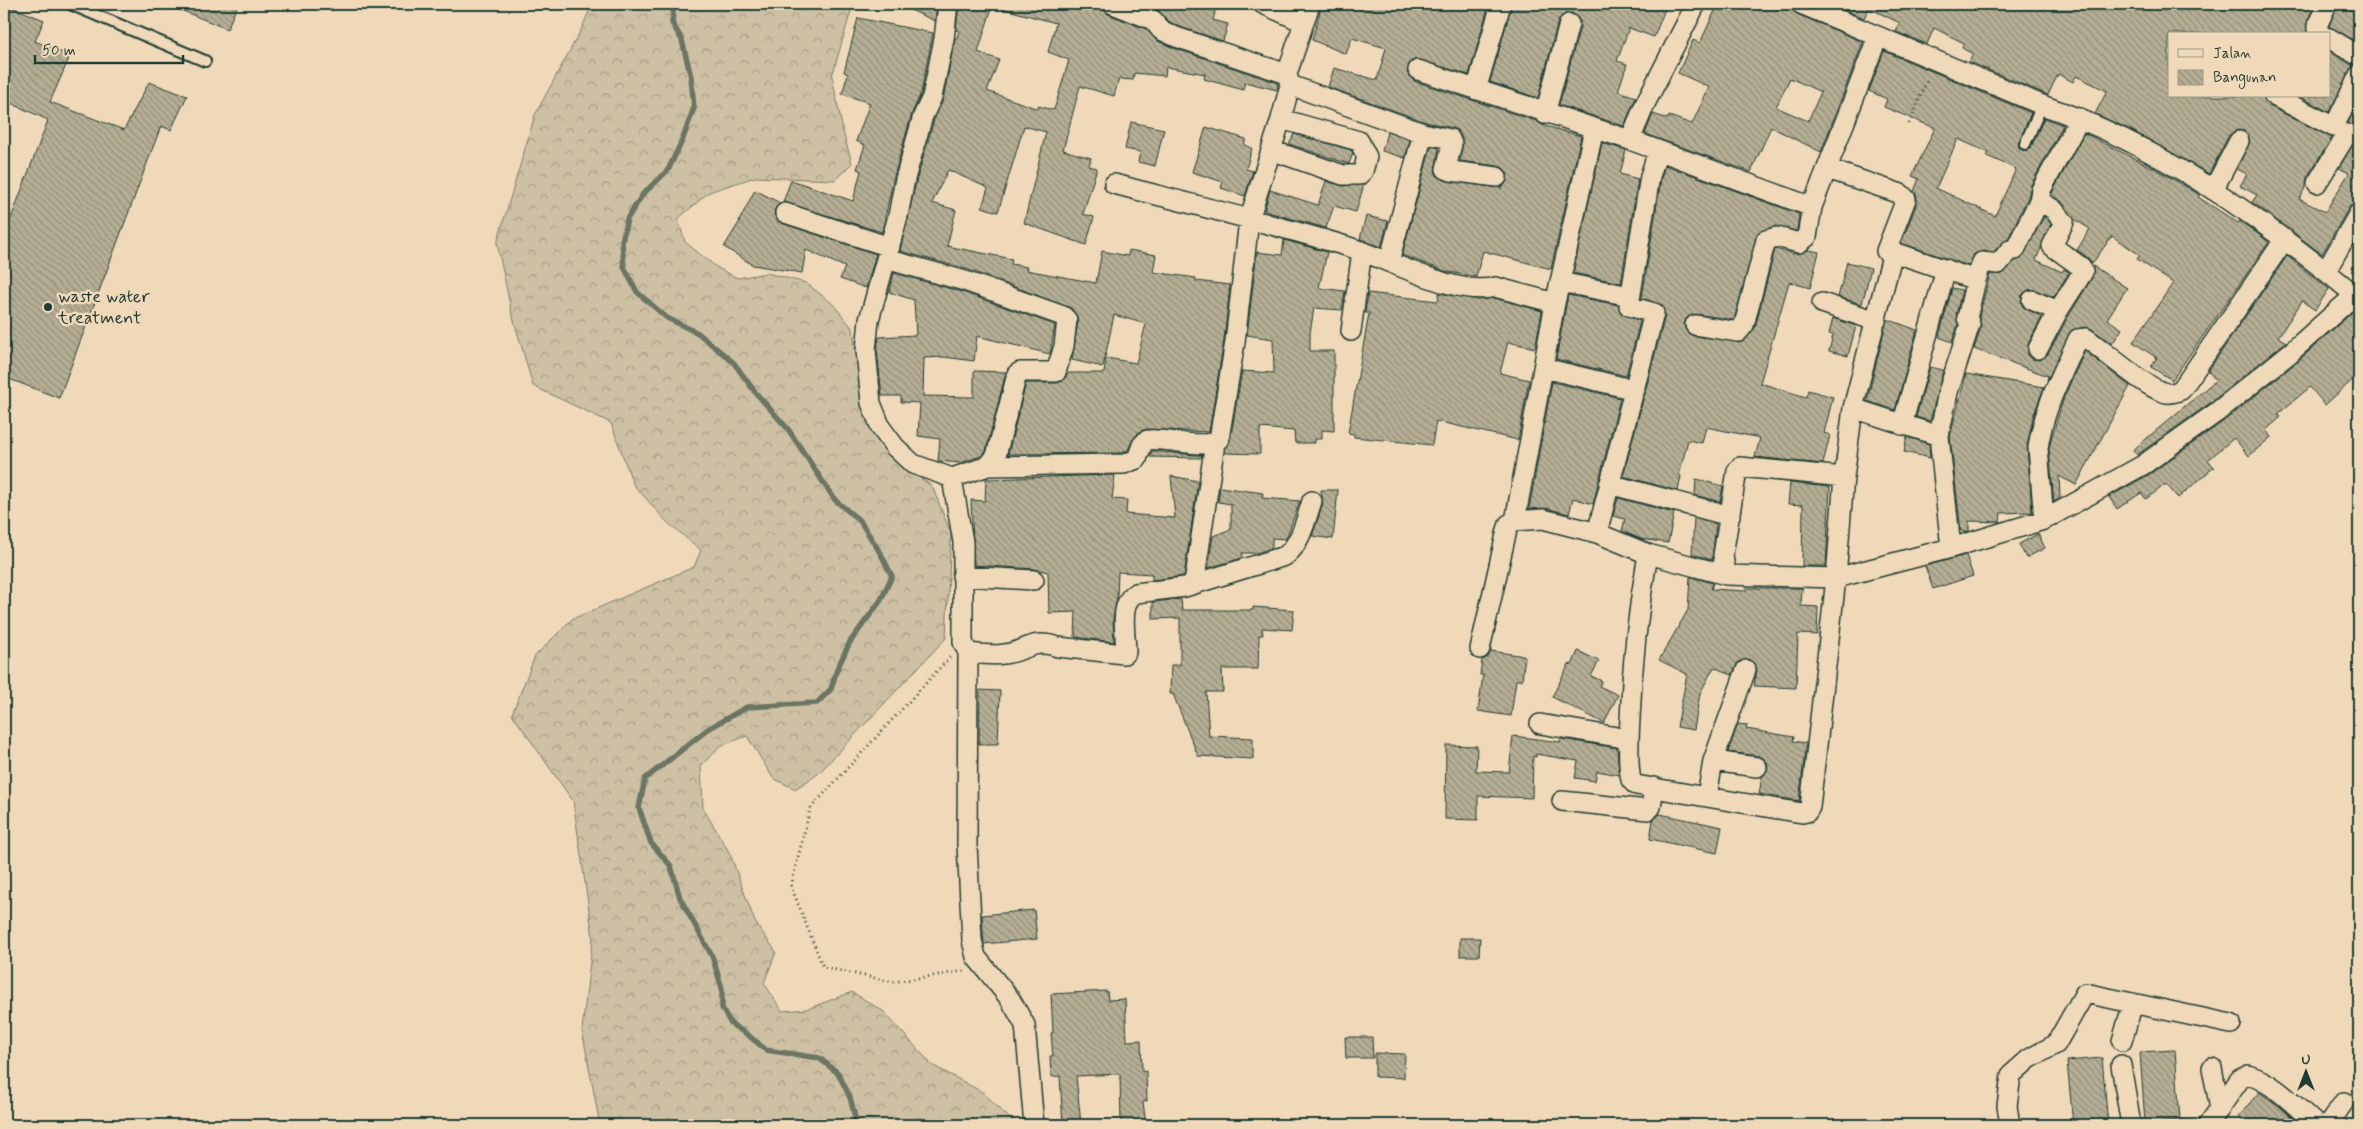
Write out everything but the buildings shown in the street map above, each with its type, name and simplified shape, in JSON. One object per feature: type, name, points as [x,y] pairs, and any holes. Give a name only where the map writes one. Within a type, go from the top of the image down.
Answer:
[{"type":"street","points":[[948,4],[944,39],[932,97],[921,123],[867,331],[866,350],[871,403],[881,428],[895,447],[912,464],[952,478],[988,466],[1124,464],[1137,459],[1147,440],[1167,440],[1208,445],[1215,443]]},
{"type":"street","points":[[1113,4],[1153,20],[1162,30],[1176,37],[1423,133],[1450,139],[1452,144],[1446,169],[1451,172],[1497,177]]},
{"type":"street","points":[[1263,4],[1303,22]]},
{"type":"street","points":[[1194,584],[1215,443],[1221,434],[1235,342],[1249,220],[1282,119],[1288,80],[1303,22],[1310,4]]},
{"type":"street","points":[[1476,90],[1501,4]]},
{"type":"street","points":[[1630,140],[1646,102],[1696,4]]},
{"type":"street","points":[[1480,649],[1507,530],[1509,524],[1515,521],[1544,519],[1597,533],[1648,554],[1726,575],[1836,578],[1951,548],[2044,520],[2143,465],[2210,418],[2290,353],[2357,294],[2285,239],[2213,190],[2126,141],[2080,118],[2042,105],[1801,4]]},
{"type":"street","points":[[2318,32],[2317,26],[2327,4]]},
{"type":"street","points":[[1545,114],[1569,24]]},
{"type":"street","points":[[1695,325],[1738,332],[1742,329],[1766,240],[1777,237],[1799,243],[1804,241],[1812,207],[1828,170],[1878,36]]},
{"type":"street","points":[[2330,39],[2359,56]]},
{"type":"street","points":[[1418,70],[1545,114],[1630,140],[1812,207]]},
{"type":"street","points":[[2317,183],[2347,134],[2359,75]]},
{"type":"street","points":[[2278,98],[2347,134]]},
{"type":"street","points":[[1951,548],[1939,436],[1948,392],[1970,324],[1967,318],[1976,280],[1982,262],[1998,264],[2010,250],[2015,250],[2039,201],[2041,190],[2080,118]]},
{"type":"street","points":[[1271,150],[1343,175],[1359,175],[1363,171],[1367,157],[1359,141],[1282,119]]},
{"type":"street","points":[[1515,521],[1555,303],[1594,129]]},
{"type":"street","points":[[1389,262],[1423,133]]},
{"type":"street","points":[[2213,190],[2239,141]]},
{"type":"street","points":[[1597,533],[1654,313],[1628,306],[1650,176],[1658,151]]},
{"type":"street","points":[[1828,170],[1904,196],[1906,199],[1886,251],[1976,280]]},
{"type":"street","points":[[1114,184],[1362,251],[1417,275],[1471,288],[1488,289],[1495,287],[1555,303]]},
{"type":"street","points":[[2038,350],[2058,310],[2084,272],[2082,267],[2052,246],[2064,222],[2053,209],[2039,201]]},
{"type":"street","points":[[785,213],[888,253],[1063,316],[1067,320],[1064,346],[1056,372],[1020,372],[1017,374],[996,456],[988,466]]},
{"type":"street","points":[[2326,271],[2359,213]]},
{"type":"street","points":[[2044,520],[2038,448],[2052,397],[2078,339],[2086,338],[2154,387],[2168,393],[2176,392],[2186,382],[2285,239]]},
{"type":"street","points":[[1352,331],[1362,251]]},
{"type":"street","points":[[1648,554],[1638,611],[1632,664],[1629,739],[1631,780],[1636,785],[1802,814],[1809,810],[1836,578],[1844,477],[1853,408],[1882,303],[1886,275],[1893,252]]},
{"type":"street","points":[[1902,425],[1946,269]]},
{"type":"street","points":[[1560,282],[1630,296]]},
{"type":"street","points":[[2032,300],[2058,310]]},
{"type":"street","points":[[1822,303],[1876,321]]},
{"type":"street","points":[[1544,368],[1635,390]]},
{"type":"street","points":[[1853,408],[1939,436]]},
{"type":"street","points":[[1726,575],[1723,555],[1737,471],[1740,467],[1844,477]]},
{"type":"street","points":[[952,478],[963,542],[962,576],[966,648],[967,844],[972,940],[976,958],[1010,999],[1025,1025],[1034,1125]]},
{"type":"street","points":[[1609,484],[1730,516]]},
{"type":"street","points":[[966,648],[1004,654],[1025,646],[1048,643],[1058,647],[1124,654],[1126,652],[1125,604],[1130,596],[1136,593],[1194,584],[1290,552],[1302,532],[1312,501]]},
{"type":"street","points":[[962,576],[1034,580]]},
{"type":"street","points":[[1707,797],[1712,761],[1746,670]]},
{"type":"street","points":[[1540,724],[1629,739]]},
{"type":"street","points":[[1712,761],[1757,767]]},
{"type":"street","points":[[1562,801],[1648,810],[1651,807],[1654,787]]},
{"type":"street","points":[[2010,1125],[2007,1106],[2011,1075],[2029,1059],[2056,1044],[2085,993],[2231,1024]]},
{"type":"street","points":[[2122,1041],[2132,1003]]},
{"type":"street","points":[[2121,1065],[2131,1125]]},
{"type":"street","points":[[2212,1068],[2220,1109]]},
{"type":"street","points":[[2208,1125],[2240,1079],[2248,1075],[2257,1077],[2275,1089],[2317,1125]]},
{"type":"street","points":[[2328,1125],[2344,1102]]},
{"type":"lane","points":[[70,4],[205,62]]},
{"type":"lane","points":[[2025,144],[2042,105]]},
{"type":"path","points":[[1909,124],[1935,61]]},
{"type":"path","points":[[966,648],[810,809],[791,886],[823,967],[893,982],[984,967]]},
{"type":"green space","points":[[592,4],[853,4],[832,76],[843,132],[852,163],[835,180],[755,177],[709,192],[678,219],[685,242],[716,267],[737,278],[767,273],[806,283],[833,304],[853,329],[864,414],[895,461],[932,486],[951,534],[946,638],[818,774],[795,789],[773,778],[747,736],[720,746],[701,766],[703,808],[730,854],[755,922],[776,952],[764,983],[782,1011],[807,1009],[852,992],[883,1011],[932,1065],[984,1093],[1016,1125],[600,1125],[582,1030],[593,937],[573,801],[512,714],[535,656],[572,619],[694,567],[701,550],[668,523],[633,484],[611,423],[533,386],[511,310],[497,243],[535,115],[582,28]]},
{"type":"waterway","points":[[674,4],[672,23],[682,40],[691,77],[694,108],[682,141],[668,170],[643,194],[627,219],[622,242],[624,267],[637,292],[667,318],[698,333],[734,363],[755,392],[788,429],[835,500],[860,521],[881,554],[892,576],[881,600],[850,642],[837,669],[831,689],[817,703],[747,707],[708,729],[645,779],[639,808],[651,843],[671,866],[680,898],[712,956],[722,988],[722,1008],[731,1024],[766,1050],[819,1058],[838,1073],[850,1097],[857,1125]]},
{"type":"place","name":"waste water treatment","points":[[48,307]]}]
